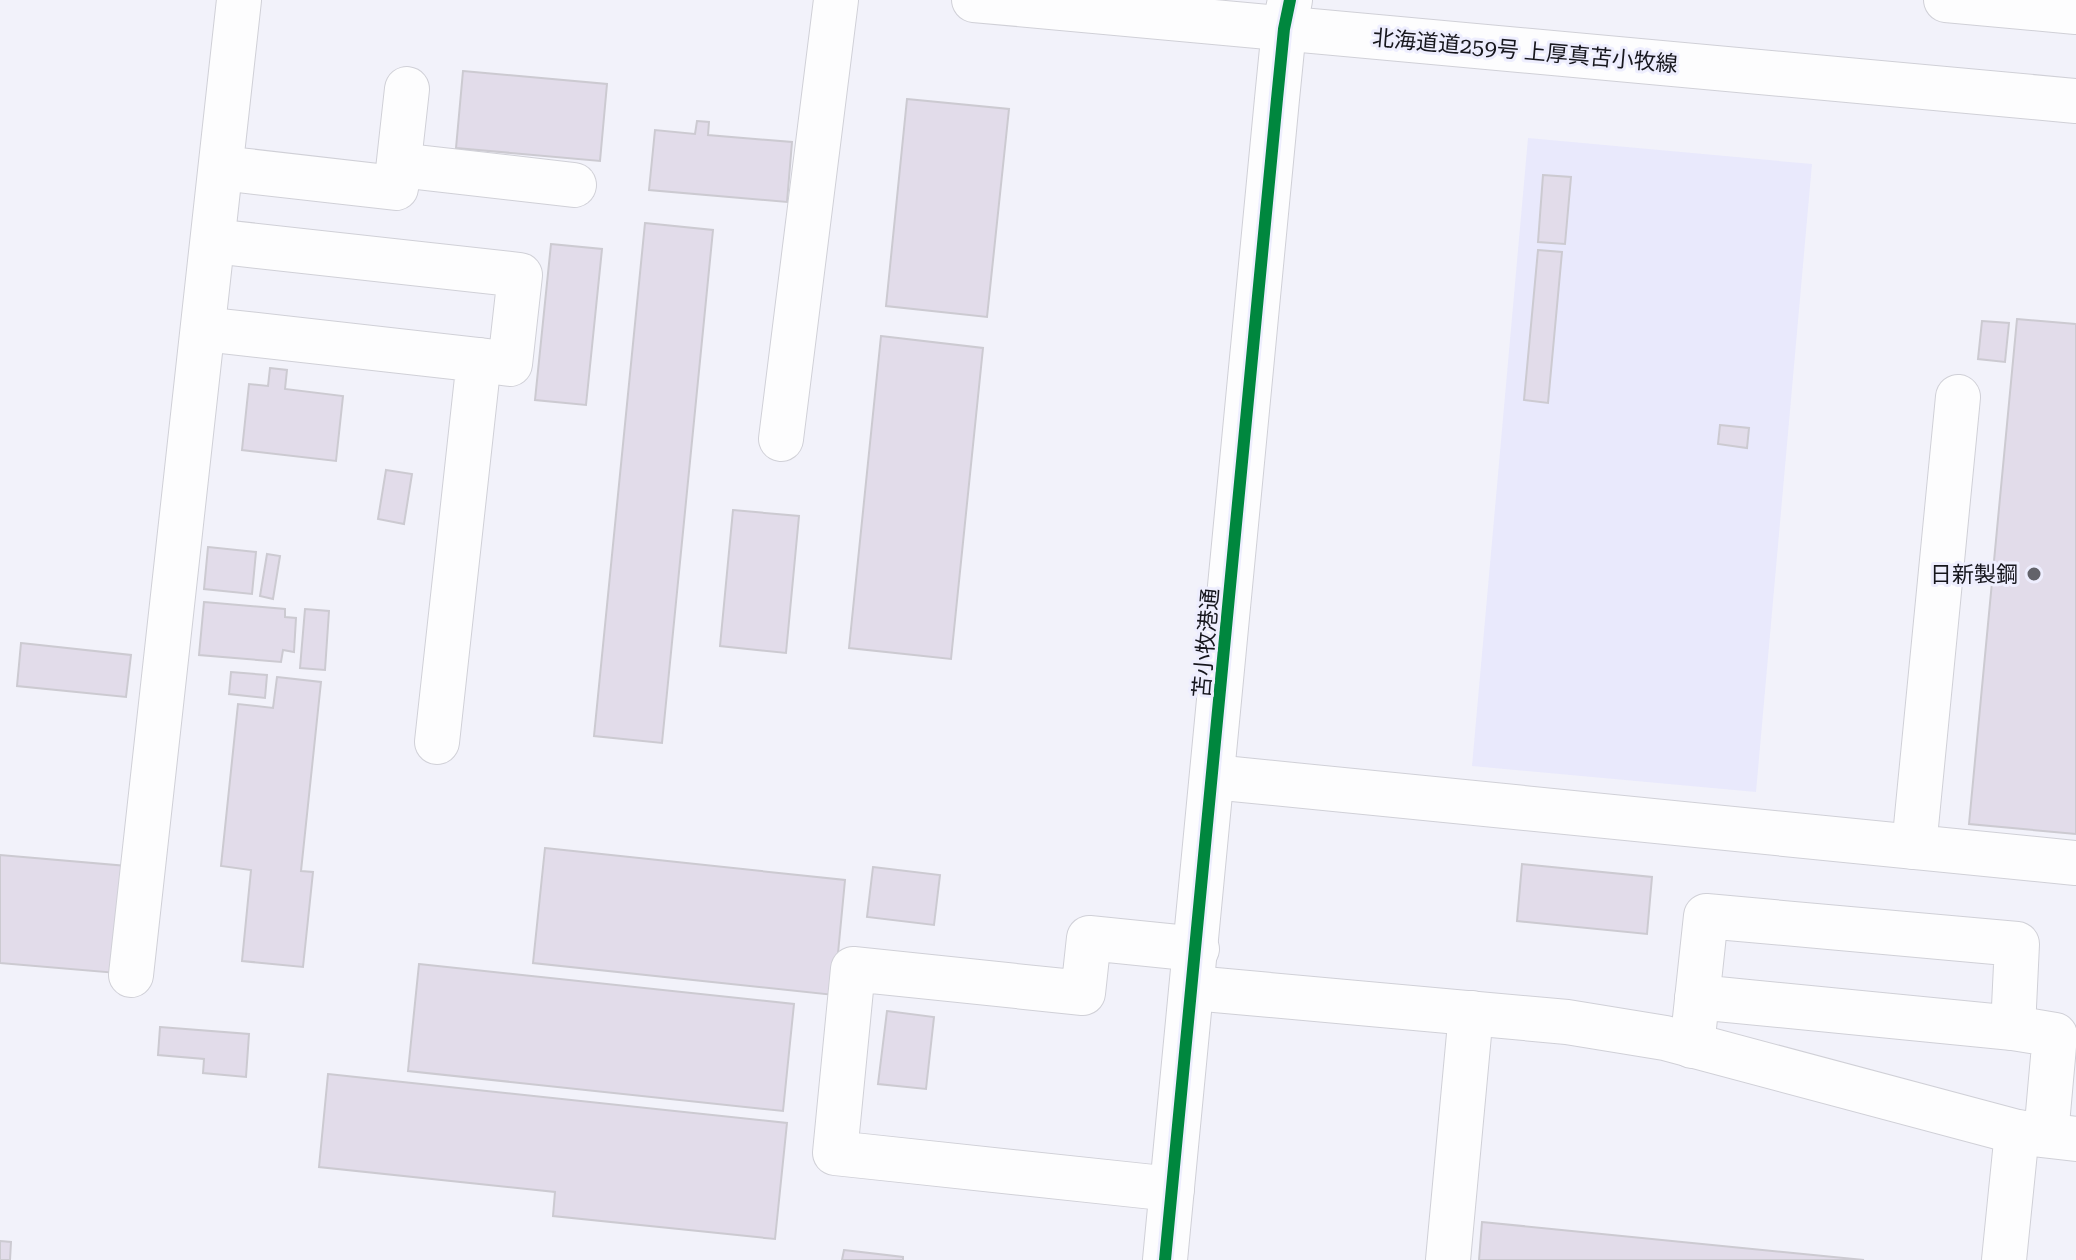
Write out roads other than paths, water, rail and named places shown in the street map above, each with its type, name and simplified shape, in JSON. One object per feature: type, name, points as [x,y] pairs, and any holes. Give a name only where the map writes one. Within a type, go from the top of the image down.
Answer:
[{"type":"main road","points":[[131,975],[239,0]]},
{"type":"main road","points":[[781,439],[836,0]]},
{"type":"main road","name":"北海道道259号 上厚真苫小牧線","points":[[974,0],[1283,10],[2076,101]]},
{"type":"main road","points":[[1946,0],[2076,12]]},
{"type":"main road","name":"苫小牧港通","points":[[1165,1260],[1195,968],[1283,10]]},
{"type":"main road","points":[[221,168],[396,188],[407,89]]},
{"type":"main road","points":[[399,165],[574,185]]},
{"type":"main road","points":[[203,329],[510,364],[520,275],[213,241]]},
{"type":"main road","points":[[437,742],[479,360]]},
{"type":"main road","points":[[1914,847],[1958,397]]},
{"type":"main road","points":[[1213,777],[2076,863]]},
{"type":"main road","points":[[1692,1046],[1706,916],[2017,944],[2013,1028]]},
{"type":"main road","points":[[1172,1189],[835,1153],[853,969],[1083,993],[1089,938],[1195,968],[1471,1013],[1567,1022],[1665,1038],[2046,1136]]},
{"type":"main road","points":[[1697,997],[2013,1028],[2055,1035],[2046,1136],[2004,1260]]},
{"type":"main road","points":[[1448,1260],[1471,1013]]},
{"type":"place","name":"日新製鋼","points":[[2034,574]]}]
